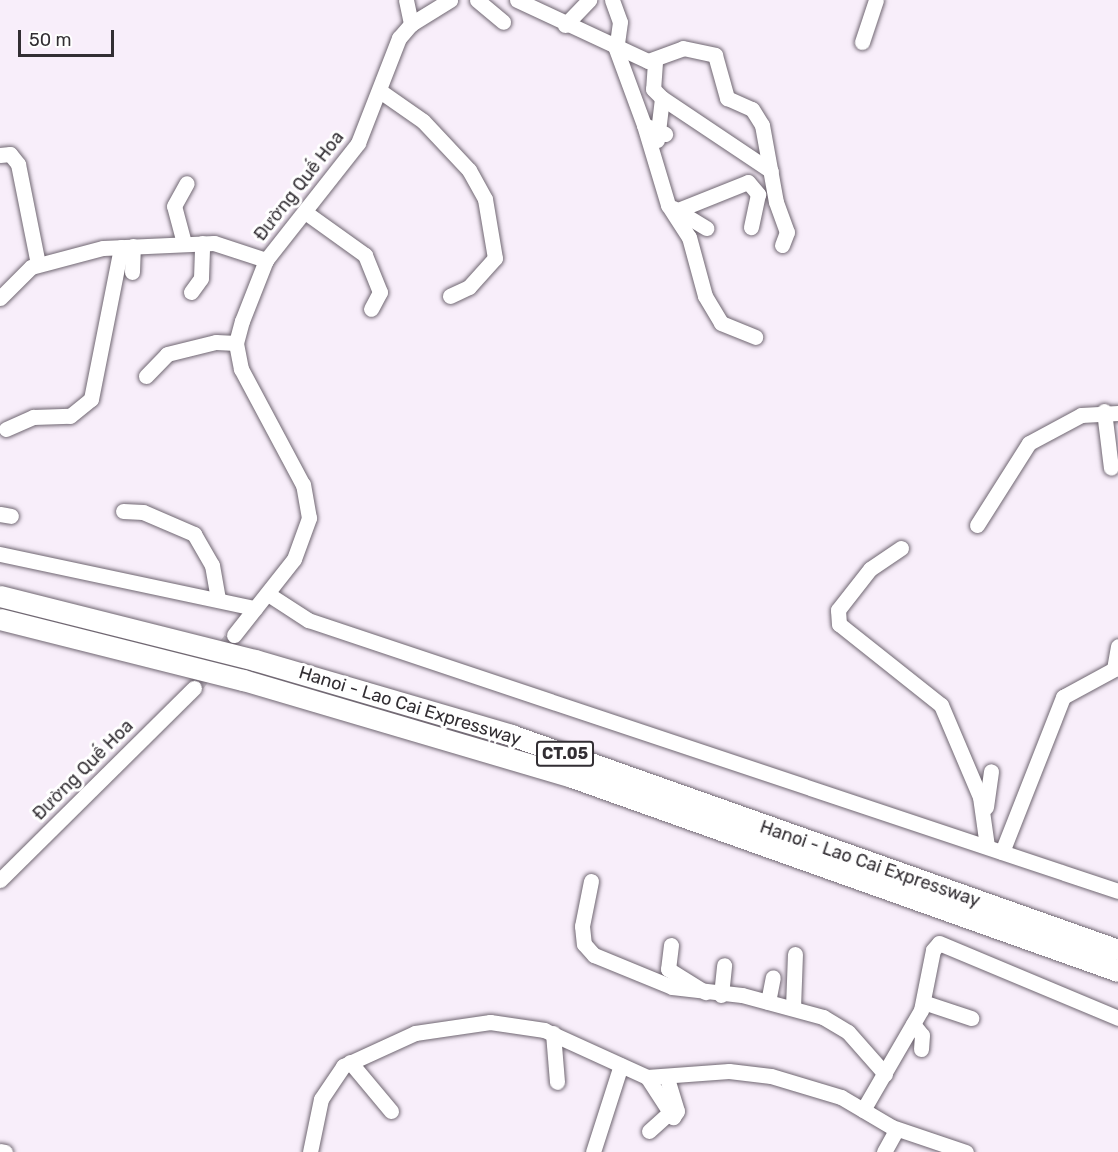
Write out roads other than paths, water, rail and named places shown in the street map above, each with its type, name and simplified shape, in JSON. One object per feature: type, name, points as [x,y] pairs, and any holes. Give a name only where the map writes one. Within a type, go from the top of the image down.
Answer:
[{"type":"highway","name":"Hanoi - Lao Cai Expressway","points":[[0,596],[255,660],[510,735],[1118,950]]},
{"type":"highway","name":"Hanoi - Lao Cai Expressway","points":[[0,619],[243,680],[572,777],[1118,971]]},
{"type":"street","points":[[406,0],[411,24]]},
{"type":"street","name":"Đường Quế Hoa","points":[[236,343],[266,260],[358,143],[399,38],[411,24],[450,0]]},
{"type":"street","points":[[477,0],[502,22]]},
{"type":"street","points":[[517,0],[616,49],[655,62],[683,48],[715,55],[727,98],[752,109],[762,125],[771,171],[789,235]]},
{"type":"street","points":[[565,25],[589,0]]},
{"type":"street","points":[[612,0],[620,22],[616,49],[656,130]]},
{"type":"street","points":[[862,42],[876,0]]},
{"type":"street","points":[[655,62],[653,89],[662,98],[771,171]]},
{"type":"street","points":[[380,91],[423,121],[469,170],[485,199],[495,258],[469,287],[450,296]]},
{"type":"street","points":[[662,98],[656,130],[654,165],[689,237],[705,296],[721,323],[755,337]]},
{"type":"street","points":[[0,155],[10,154],[18,164],[38,264]]},
{"type":"street","points":[[673,208],[748,182],[758,194],[751,227]]},
{"type":"street","points":[[184,243],[174,206],[187,183]]},
{"type":"street","points":[[673,208],[706,228]]},
{"type":"street","points":[[305,212],[365,255],[380,292],[371,309]]},
{"type":"street","points":[[191,292],[201,278],[202,243]]},
{"type":"street","points":[[0,298],[38,264],[127,246],[222,244],[266,260]]},
{"type":"street","points":[[127,246],[132,272]]},
{"type":"street","points":[[6,429],[33,417],[70,416],[91,399],[127,246]]},
{"type":"street","points":[[146,376],[154,362],[174,351],[236,343],[241,369],[308,501],[305,536],[268,594],[234,635]]},
{"type":"street","points":[[977,525],[1029,443],[1060,423],[1111,412],[1112,468]]},
{"type":"street","points":[[123,511],[143,512],[194,534],[212,566],[218,598]]},
{"type":"street","points":[[901,548],[870,569],[838,610],[839,624],[941,705],[986,815]]},
{"type":"street","points":[[0,554],[218,598],[255,608]]},
{"type":"street","points":[[268,594],[308,620],[1118,891]]},
{"type":"street","points":[[1002,852],[1063,697],[1116,668],[1118,646]]},
{"type":"street","name":"Đường Quế Hoa","points":[[0,880],[194,688]]},
{"type":"street","points":[[987,846],[986,815],[991,771]]},
{"type":"street","points":[[591,881],[582,926],[584,944],[594,955],[672,987],[793,1008],[848,1032],[885,1074]]},
{"type":"street","points":[[863,1110],[913,1024],[922,1002],[933,950],[947,943],[1118,1018]]},
{"type":"street","points":[[671,945],[668,969],[714,995]]},
{"type":"street","points":[[793,1008],[795,954]]},
{"type":"street","points":[[714,995],[724,965]]},
{"type":"street","points":[[768,1002],[772,976]]},
{"type":"street","points":[[922,1002],[971,1018]]},
{"type":"street","points":[[314,1149],[328,1081],[350,1062],[377,1046],[458,1025],[519,1023],[553,1033],[646,1077],[667,1079],[749,1072],[836,1095],[897,1129],[962,1151]]},
{"type":"street","points":[[913,1024],[922,1035],[921,1049]]},
{"type":"street","points":[[553,1033],[557,1082]]},
{"type":"street","points":[[862,1035],[868,1054]]},
{"type":"street","points":[[350,1062],[391,1111]]},
{"type":"street","points":[[593,1152],[621,1065]]},
{"type":"street","points":[[646,1077],[668,1114],[673,1118],[677,1111],[667,1079]]},
{"type":"street","points":[[649,1131],[668,1114]]},
{"type":"street","points":[[884,1152],[897,1129]]},
{"type":"street","points":[[0,1150],[5,1152]]},
{"type":"tunnel","points":[[194,688],[234,635]]}]
